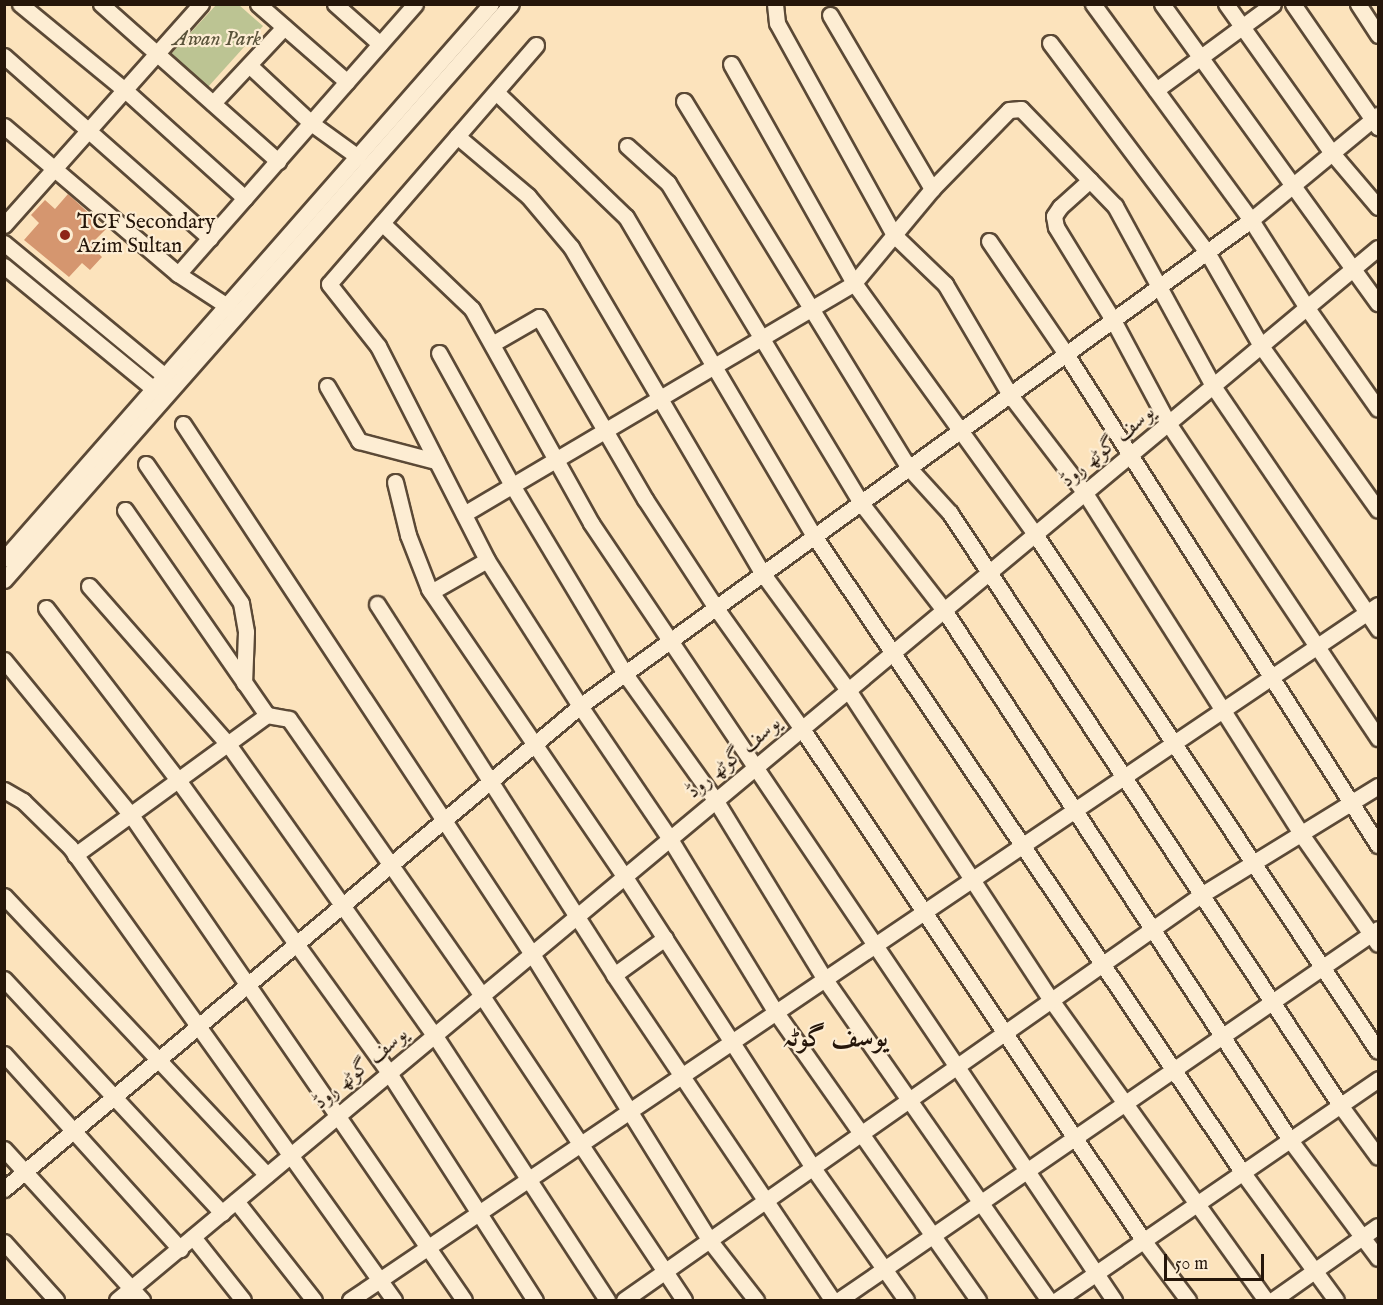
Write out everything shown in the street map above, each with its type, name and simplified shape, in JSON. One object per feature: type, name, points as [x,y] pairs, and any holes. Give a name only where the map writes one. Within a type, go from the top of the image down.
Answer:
[{"type":"street","points":[[20,4],[126,91],[245,198]]},
{"type":"street","points":[[101,4],[278,161]]},
{"type":"street","points":[[258,4],[347,82]]},
{"type":"street","points":[[335,4],[381,44]]},
{"type":"street","points":[[171,380],[227,306],[491,4]]},
{"type":"street","points":[[4,559],[171,380],[512,4]]},
{"type":"street","points":[[775,4],[777,23],[894,235],[945,284],[1010,395],[1085,493],[1301,834],[1376,935],[1322,965],[982,1204],[839,1300]]},
{"type":"street","points":[[1093,4],[1251,220],[1307,308],[1378,409]]},
{"type":"street","points":[[1162,4],[1295,184],[1378,303]]},
{"type":"street","points":[[1226,4],[1332,153],[1378,207]]},
{"type":"street","points":[[1156,90],[1273,4]]},
{"type":"street","points":[[4,1189],[580,706],[1208,252],[1251,220],[1332,153],[1376,121],[1293,4]]},
{"type":"street","points":[[1358,4],[1378,35]]},
{"type":"street","points":[[178,274],[413,5]]},
{"type":"street","points":[[4,225],[57,170],[126,91],[158,54],[192,8]]},
{"type":"street","points":[[830,15],[932,189]]},
{"type":"street","points":[[213,103],[284,27]]},
{"type":"street","points":[[1050,43],[1208,252],[1261,346],[1378,510]]},
{"type":"street","points":[[536,45],[329,284],[378,346],[487,560],[580,706],[670,839],[775,1011],[978,1300]]},
{"type":"street","points":[[4,56],[210,238]]},
{"type":"street","points":[[731,64],[854,283],[1035,534],[1176,742],[1378,1051]]},
{"type":"street","points":[[249,65],[311,123],[358,157]]},
{"type":"street","points":[[496,92],[626,218],[814,537],[895,651],[1243,1173],[1336,1300]]},
{"type":"street","points":[[684,101],[809,309],[909,468],[950,513],[987,574],[1340,1106],[1378,1157]]},
{"type":"street","points":[[464,514],[854,283],[932,189],[1014,108],[1026,113],[1115,206],[1213,386],[1373,609],[1378,628]]},
{"type":"street","points":[[4,126],[178,274],[227,306]]},
{"type":"street","points":[[457,136],[528,196],[571,248],[661,397],[763,574],[848,690],[1051,1000],[1266,1300]]},
{"type":"street","points":[[627,146],[668,183],[763,337],[861,503],[944,610],[1290,1140],[1378,1258]]},
{"type":"street","points":[[1090,180],[1060,207],[1054,216],[1056,227],[1113,320],[1168,423],[1378,738]]},
{"type":"street","points":[[382,223],[472,309],[591,523],[758,766],[874,944],[1114,1300]]},
{"type":"street","points":[[989,241],[1066,354],[1129,456],[1274,676],[1378,845]]},
{"type":"street","points":[[4,243],[171,380]]},
{"type":"street","name":"یوسف گوٹھ روڈ","points":[[117,1300],[136,1295],[193,1237],[1378,248]]},
{"type":"street","points":[[4,266],[159,393]]},
{"type":"street","points":[[492,344],[540,317],[607,429],[645,499],[716,608],[802,729],[1143,1240],[1188,1300]]},
{"type":"street","points":[[439,353],[512,485],[625,674],[716,801],[824,978],[1049,1300]]},
{"type":"street","points":[[327,386],[359,441],[436,460]]},
{"type":"street","points":[[4,580],[159,393]]},
{"type":"street","points":[[183,424],[442,821],[532,954],[710,1240],[756,1300]]},
{"type":"street","points":[[146,464],[231,583],[241,603],[246,632],[244,683]]},
{"type":"street","points":[[395,482],[408,535],[431,592],[625,877],[813,1168],[906,1300]]},
{"type":"street","points":[[125,510],[267,716]]},
{"type":"street","points":[[431,592],[487,560]]},
{"type":"street","points":[[90,586],[228,744],[435,1036],[607,1300]]},
{"type":"street","points":[[377,604],[489,783],[579,915],[614,975],[764,1203],[832,1300]]},
{"type":"street","points":[[46,608],[178,780],[389,1073],[535,1300]]},
{"type":"street","points":[[350,1300],[526,1178],[874,944],[924,913],[1373,609]]},
{"type":"street","points":[[4,660],[131,815],[340,1115],[464,1300]]},
{"type":"street","points":[[75,855],[267,716],[289,719],[482,996],[663,1273],[684,1300]]},
{"type":"street","points":[[624,1300],[1201,895],[1378,786]]},
{"type":"street","points":[[4,790],[23,801],[75,855],[394,1300]]},
{"type":"street","points":[[4,896],[160,1058],[267,1175]]},
{"type":"street","points":[[614,975],[665,938]]},
{"type":"street","points":[[4,979],[222,1213]]},
{"type":"street","points":[[4,1054],[180,1249]]},
{"type":"street","points":[[1057,1300],[1378,1079]]},
{"type":"street","points":[[4,1149],[136,1295]]},
{"type":"street","points":[[236,1201],[314,1300]]},
{"type":"street","points":[[1273,1300],[1378,1226]]},
{"type":"street","points":[[193,1237],[243,1300]]},
{"type":"street","points":[[4,1242],[56,1300]]},
{"type":"green space","name":"Awan Park","points":[[216,5],[239,5],[263,26],[208,87],[171,54]]},
{"type":"building","name":"TCF Secondary Azim Sultan","points":[[68,194],[106,229],[94,241],[102,249],[98,253],[102,257],[90,270],[82,263],[69,277],[24,240],[39,223],[31,215],[45,200],[55,209]]},
{"type":"place","name":"TCF Secondary Azim Sultan","points":[[65,235]]},
{"type":"district","name":"یوسف گوٹہ","points":[[835,1040]]}]
